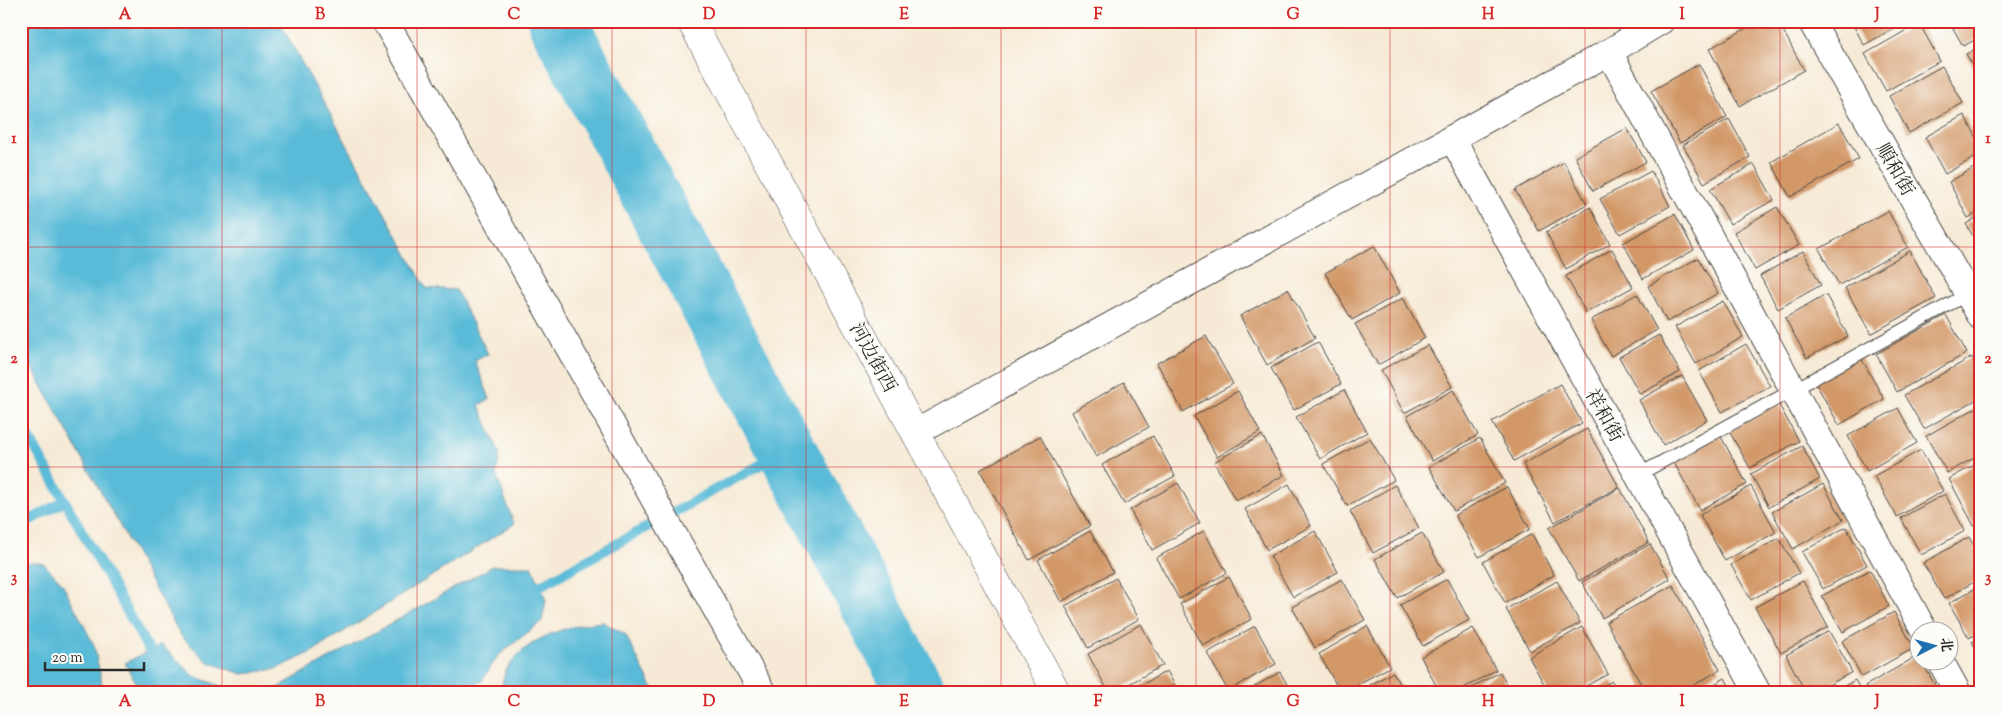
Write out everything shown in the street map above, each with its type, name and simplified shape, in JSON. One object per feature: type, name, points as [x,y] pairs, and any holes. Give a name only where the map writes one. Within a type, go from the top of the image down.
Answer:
[{"type":"street","points":[[385,21],[763,693]]},
{"type":"street","name":"河边街西","points":[[691,21],[1057,693]]},
{"type":"street","points":[[915,433],[1609,52],[1661,21]]},
{"type":"street","name":"順和街","points":[[1811,21],[1981,317]]},
{"type":"street","points":[[1609,52],[1920,622]]},
{"type":"street","name":"祥和街","points":[[1452,138],[1758,693]]},
{"type":"street","points":[[1946,672],[1958,693]]},
{"type":"lane","points":[[1638,475],[1968,294]]},
{"type":"water","points":[[21,21],[279,21],[426,288],[456,290],[488,354],[475,361],[490,399],[479,405],[500,454],[496,474],[514,524],[310,653],[276,669],[242,674],[208,662],[181,636],[21,348]]},
{"type":"water","points":[[36,562],[44,564],[62,583],[94,645],[102,684],[86,693],[21,693],[21,563]]},
{"type":"water","points":[[493,566],[532,566],[546,600],[542,621],[498,656],[482,681],[459,693],[141,693],[125,663],[161,645],[194,676],[237,692],[275,689]]},
{"type":"water","points":[[603,622],[625,634],[655,693],[501,693],[506,670],[514,659],[536,641],[576,626]]},
{"type":"building","points":[[1759,21],[1778,21],[1804,70],[1740,106],[1709,49]]},
{"type":"building","points":[[1851,21],[1907,21],[1864,45]]},
{"type":"building","points":[[1949,21],[1981,21],[1981,37],[1963,46]]},
{"type":"building","points":[[1919,23],[1940,61],[1886,91],[1865,54]]},
{"type":"building","points":[[1981,46],[1981,79],[1966,54]]},
{"type":"building","points":[[1699,64],[1727,117],[1680,143],[1651,91]]},
{"type":"building","points":[[1942,66],[1963,103],[1909,133],[1889,96]]},
{"type":"building","points":[[1964,115],[1981,145],[1981,154],[1945,174],[1925,137]]},
{"type":"building","points":[[1729,119],[1750,157],[1704,183],[1683,145]]},
{"type":"building","points":[[1839,123],[1859,159],[1790,197],[1771,162]]},
{"type":"building","points":[[1627,128],[1646,162],[1593,191],[1575,157]]},
{"type":"building","points":[[1564,162],[1587,204],[1539,231],[1515,190]]},
{"type":"building","points":[[1754,164],[1774,200],[1730,224],[1710,189]]},
{"type":"building","points":[[1981,164],[1981,211],[1968,218],[1949,182]]},
{"type":"building","points":[[1651,171],[1670,206],[1620,234],[1600,199]]},
{"type":"building","points":[[1590,207],[1610,244],[1566,269],[1546,232]]},
{"type":"building","points":[[1777,207],[1799,245],[1755,270],[1734,232]]},
{"type":"building","points":[[1888,211],[1908,247],[1839,285],[1819,249]]},
{"type":"building","points":[[1675,214],[1694,250],[1643,279],[1623,243]]},
{"type":"building","points":[[1981,215],[1981,250],[1966,224]]},
{"type":"building","points":[[1374,246],[1400,293],[1352,320],[1325,273]]},
{"type":"building","points":[[1612,249],[1633,287],[1586,313],[1566,276]]},
{"type":"building","points":[[1803,251],[1821,285],[1778,309],[1760,276]]},
{"type":"building","points":[[1910,251],[1936,298],[1871,334],[1845,288]]},
{"type":"building","points":[[1698,258],[1718,293],[1667,322],[1648,286]]},
{"type":"building","points":[[1288,289],[1315,338],[1267,365],[1240,316]]},
{"type":"building","points":[[1637,294],[1657,330],[1611,356],[1591,320]]},
{"type":"building","points":[[1826,295],[1848,336],[1807,358],[1785,318]]},
{"type":"building","points":[[1403,298],[1425,338],[1378,365],[1355,324]]},
{"type":"building","points":[[1723,301],[1743,337],[1696,364],[1675,327]]},
{"type":"building","points":[[1946,315],[1967,353],[1897,392],[1876,354]]},
{"type":"building","points":[[1659,335],[1680,372],[1640,394],[1619,357]]},
{"type":"building","points":[[1206,336],[1233,384],[1183,412],[1157,363]]},
{"type":"building","points":[[1318,342],[1341,384],[1294,410],[1271,368]]},
{"type":"building","points":[[1746,344],[1770,386],[1722,412],[1699,371]]},
{"type":"building","points":[[1428,345],[1452,387],[1404,413],[1381,370]]},
{"type":"building","points":[[1860,356],[1884,399],[1839,425],[1815,382]]},
{"type":"building","points":[[1972,357],[1981,373],[1981,397],[1924,429],[1904,395]]},
{"type":"building","points":[[1682,376],[1707,420],[1663,445],[1639,400]]},
{"type":"building","points":[[1124,382],[1149,427],[1096,457],[1072,412]]},
{"type":"building","points":[[1560,384],[1582,423],[1514,461],[1492,422]]},
{"type":"building","points":[[1344,390],[1367,432],[1320,459],[1296,417]]},
{"type":"building","points":[[1453,390],[1478,435],[1432,461],[1407,416]]},
{"type":"building","points":[[1238,391],[1260,432],[1217,457],[1194,416]]},
{"type":"building","points":[[1778,403],[1799,441],[1750,468],[1729,431]]},
{"type":"building","points":[[1981,405],[1981,454],[1947,473],[1926,436]]},
{"type":"building","points":[[1898,408],[1917,443],[1867,471],[1848,436]]},
{"type":"building","points":[[1587,429],[1619,487],[1555,522],[1523,464]]},
{"type":"building","points":[[1262,435],[1284,475],[1236,501],[1214,462]]},
{"type":"building","points":[[1720,435],[1747,484],[1700,510],[1673,461]]},
{"type":"building","points":[[1040,436],[1090,526],[1029,560],[980,470]]},
{"type":"building","points":[[1153,436],[1175,476],[1124,504],[1102,465]]},
{"type":"building","points":[[1370,438],[1394,480],[1347,506],[1323,464]]},
{"type":"building","points":[[1480,438],[1505,483],[1454,511],[1429,467]]},
{"type":"building","points":[[1802,446],[1820,479],[1769,507],[1751,474]]},
{"type":"building","points":[[1921,450],[1943,491],[1897,517],[1874,476]]},
{"type":"building","points":[[1981,461],[1981,523],[1974,526],[1949,479]]},
{"type":"building","points":[[1178,483],[1200,523],[1152,550],[1130,510]]},
{"type":"building","points":[[1289,484],[1311,526],[1267,550],[1245,509]]},
{"type":"building","points":[[1823,484],[1843,520],[1793,549],[1772,512]]},
{"type":"building","points":[[1395,485],[1419,528],[1373,553],[1350,511]]},
{"type":"building","points":[[1751,486],[1776,532],[1725,561],[1700,515]]},
{"type":"building","points":[[1507,487],[1530,529],[1479,557],[1455,515]]},
{"type":"building","points":[[1620,488],[1649,542],[1579,581],[1549,528]]},
{"type":"building","points":[[1945,494],[1965,531],[1921,555],[1901,518]]},
{"type":"building","points":[[1846,527],[1867,565],[1823,589],[1802,552]]},
{"type":"building","points":[[1090,531],[1113,572],[1061,602],[1038,560]]},
{"type":"building","points":[[1204,531],[1227,573],[1179,599],[1156,558]]},
{"type":"building","points":[[1315,531],[1338,572],[1293,597],[1270,556]]},
{"type":"building","points":[[1422,533],[1444,572],[1397,598],[1375,559]]},
{"type":"building","points":[[1532,534],[1554,575],[1505,603],[1483,562]]},
{"type":"building","points":[[1969,537],[1981,558],[1981,578],[1944,599],[1923,563]]},
{"type":"building","points":[[1779,538],[1799,573],[1751,600],[1731,565]]},
{"type":"building","points":[[1650,544],[1670,579],[1602,618],[1582,582]]},
{"type":"building","points":[[1870,570],[1889,606],[1843,632],[1822,596]]},
{"type":"building","points":[[1229,577],[1252,619],[1203,646],[1180,604]]},
{"type":"building","points":[[1116,578],[1139,619],[1088,648],[1065,606]]},
{"type":"building","points":[[1342,579],[1365,620],[1315,648],[1292,607]]},
{"type":"building","points":[[1447,579],[1469,620],[1423,646],[1400,605]]},
{"type":"building","points":[[1557,581],[1580,623],[1530,651],[1506,609]]},
{"type":"building","points":[[1803,581],[1828,627],[1781,653],[1755,607]]},
{"type":"building","points":[[1673,585],[1720,670],[1680,693],[1646,693],[1606,622]]},
{"type":"building","points":[[1981,585],[1981,632],[1969,638],[1949,603]]},
{"type":"building","points":[[1894,612],[1910,641],[1910,650],[1862,677],[1842,641]]},
{"type":"building","points":[[1141,624],[1163,665],[1113,693],[1109,693],[1088,654]]},
{"type":"building","points":[[1255,626],[1276,664],[1228,691],[1207,653]]},
{"type":"building","points":[[1367,626],[1390,667],[1341,693],[1319,654]]},
{"type":"building","points":[[1582,627],[1608,674],[1573,693],[1549,693],[1529,657]]},
{"type":"building","points":[[1473,628],[1496,670],[1455,693],[1440,693],[1421,657]]},
{"type":"building","points":[[1829,631],[1852,672],[1814,693],[1806,693],[1786,655]]},
{"type":"building","points":[[1981,637],[1981,657],[1972,642]]},
{"type":"building","points":[[1910,660],[1910,672],[1928,672],[1939,692],[1869,693],[1865,686]]},
{"type":"building","points":[[1167,671],[1179,693],[1127,693]]},
{"type":"building","points":[[1280,672],[1292,693],[1243,693]]},
{"type":"building","points":[[1393,672],[1404,693],[1356,693]]},
{"type":"building","points":[[1500,672],[1511,693],[1462,693]]},
{"type":"building","points":[[1725,678],[1733,693],[1699,693]]},
{"type":"building","points":[[1855,680],[1862,693],[1832,693]]},
{"type":"building","points":[[1612,681],[1618,693],[1590,693]]},
{"type":"waterway","points":[[557,21],[917,693]]},
{"type":"waterway","points":[[21,423],[155,661]]},
{"type":"waterway","points":[[529,592],[787,450]]},
{"type":"waterway","points":[[21,525],[65,501]]}]
